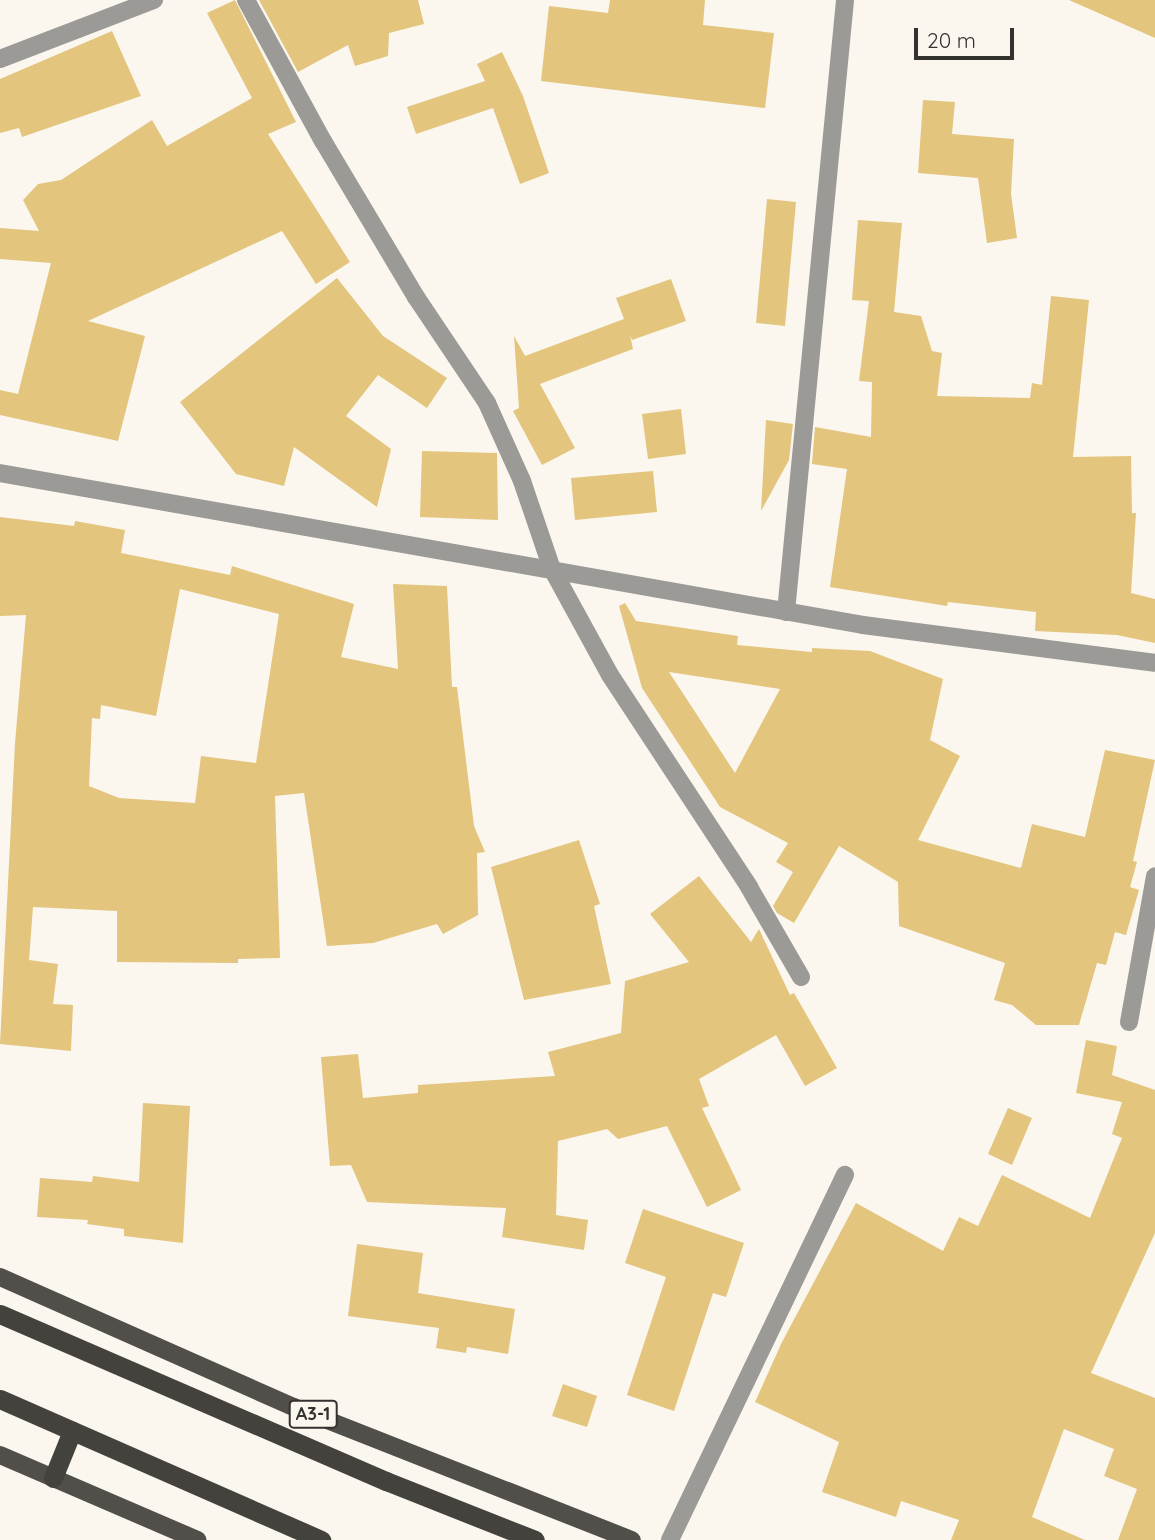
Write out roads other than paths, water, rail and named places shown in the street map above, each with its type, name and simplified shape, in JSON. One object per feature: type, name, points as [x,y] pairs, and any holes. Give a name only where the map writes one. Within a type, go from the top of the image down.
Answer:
[{"type":"highway","name":"A3-1","points":[[0,1314],[386,1481],[535,1540]]},
{"type":"highway","points":[[0,1399],[321,1540]]},
{"type":"highway","points":[[53,1478],[72,1431]]},
{"type":"main road","name":"A3-1","points":[[0,1277],[294,1407],[632,1540]]},
{"type":"main road","points":[[0,1455],[197,1540]]},
{"type":"street","points":[[0,59],[154,0]]},
{"type":"street","points":[[246,0],[330,153],[416,297],[487,403],[522,481],[552,569],[610,676],[749,887],[801,977]]},
{"type":"street","points":[[786,612],[845,0]]},
{"type":"street","points":[[0,473],[786,612],[1155,663]]},
{"type":"street","points":[[1129,1022],[1155,876]]},
{"type":"street","points":[[670,1540],[845,1175]]}]
